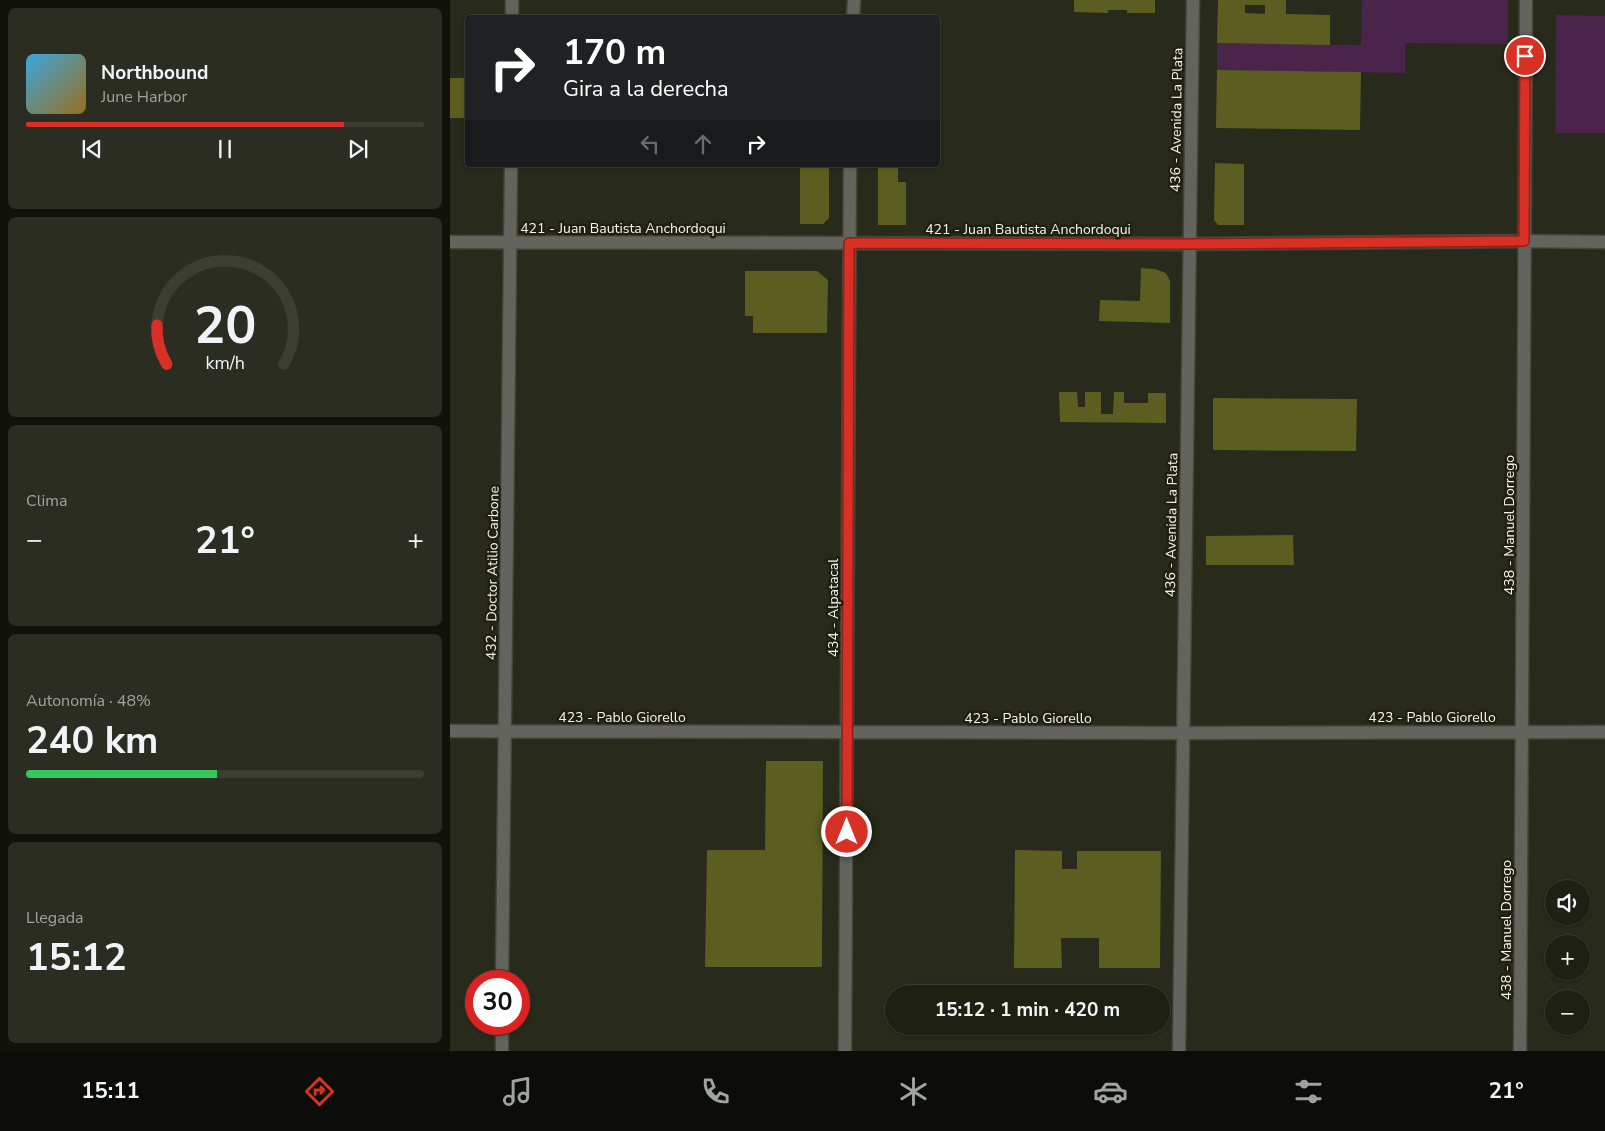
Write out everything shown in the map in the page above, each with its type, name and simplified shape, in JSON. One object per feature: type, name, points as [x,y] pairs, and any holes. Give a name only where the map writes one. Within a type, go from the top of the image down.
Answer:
[{"type":"street","points":[[512,0],[512,15]]},
{"type":"street","points":[[853,15],[854,0]]},
{"type":"street","name":"436 - Avenida La Plata","points":[[1179,1051],[1193,0]]},
{"type":"street","name":"438 - Manuel Dorrego","points":[[1520,1051],[1526,0]]},
{"type":"street","name":"432 - Doctor Atilio Carbone","points":[[502,970],[511,167]]},
{"type":"street","name":"434 - Alpatacal","points":[[845,1051],[850,167]]},
{"type":"street","name":"421 - Juan Bautista Anchordoqui","points":[[450,242],[1190,244],[1605,242]]},
{"type":"street","name":"423 - Pablo Giorello","points":[[450,731],[1605,732]]},
{"type":"street","points":[[502,1035],[502,1051]]},
{"type":"shaded area","points":[[1362,0],[1508,0],[1508,44],[1405,43],[1405,73],[1217,70],[1217,43],[1361,45]]},
{"type":"shaded area","points":[[1556,15],[1605,16],[1605,133],[1555,133]]},
{"type":"building","points":[[1074,0],[1155,0],[1155,13],[1127,13],[1127,10],[1108,10],[1108,13],[1074,12]]},
{"type":"building","points":[[1218,0],[1286,0],[1286,14],[1330,15],[1330,45],[1217,43]],"holes":[[[1245,5],[1265,5],[1265,14],[1245,13]]]},
{"type":"building","points":[[1217,70],[1361,72],[1360,130],[1216,128]]},
{"type":"building","points":[[450,78],[465,78],[465,118],[450,118]]},
{"type":"building","points":[[1215,163],[1244,164],[1244,225],[1218,225],[1214,220]]},
{"type":"building","points":[[800,167],[829,167],[829,218],[823,224],[800,224]]},
{"type":"building","points":[[878,167],[898,167],[898,182],[906,182],[906,225],[878,225]]},
{"type":"building","points":[[1141,268],[1155,269],[1166,273],[1170,281],[1170,323],[1099,321],[1100,300],[1140,301]]},
{"type":"building","points":[[745,271],[817,271],[828,280],[827,333],[753,333],[753,316],[745,316]]},
{"type":"building","points":[[1059,392],[1077,392],[1078,407],[1085,407],[1085,392],[1101,392],[1101,414],[1113,414],[1114,392],[1124,392],[1124,403],[1148,403],[1148,393],[1166,393],[1166,423],[1060,422]]},
{"type":"building","points":[[1213,398],[1357,399],[1356,451],[1213,450]]},
{"type":"building","points":[[1293,535],[1294,565],[1206,565],[1206,536]]},
{"type":"building","points":[[766,761],[823,761],[822,967],[705,967],[707,850],[765,850]]},
{"type":"building","points":[[1015,850],[1062,851],[1062,869],[1077,869],[1077,851],[1161,851],[1160,968],[1099,968],[1099,938],[1061,938],[1062,968],[1014,968]]},
{"type":"route","points":[[847,832],[849,243],[1190,244],[1524,241],[1525,56]]}]
